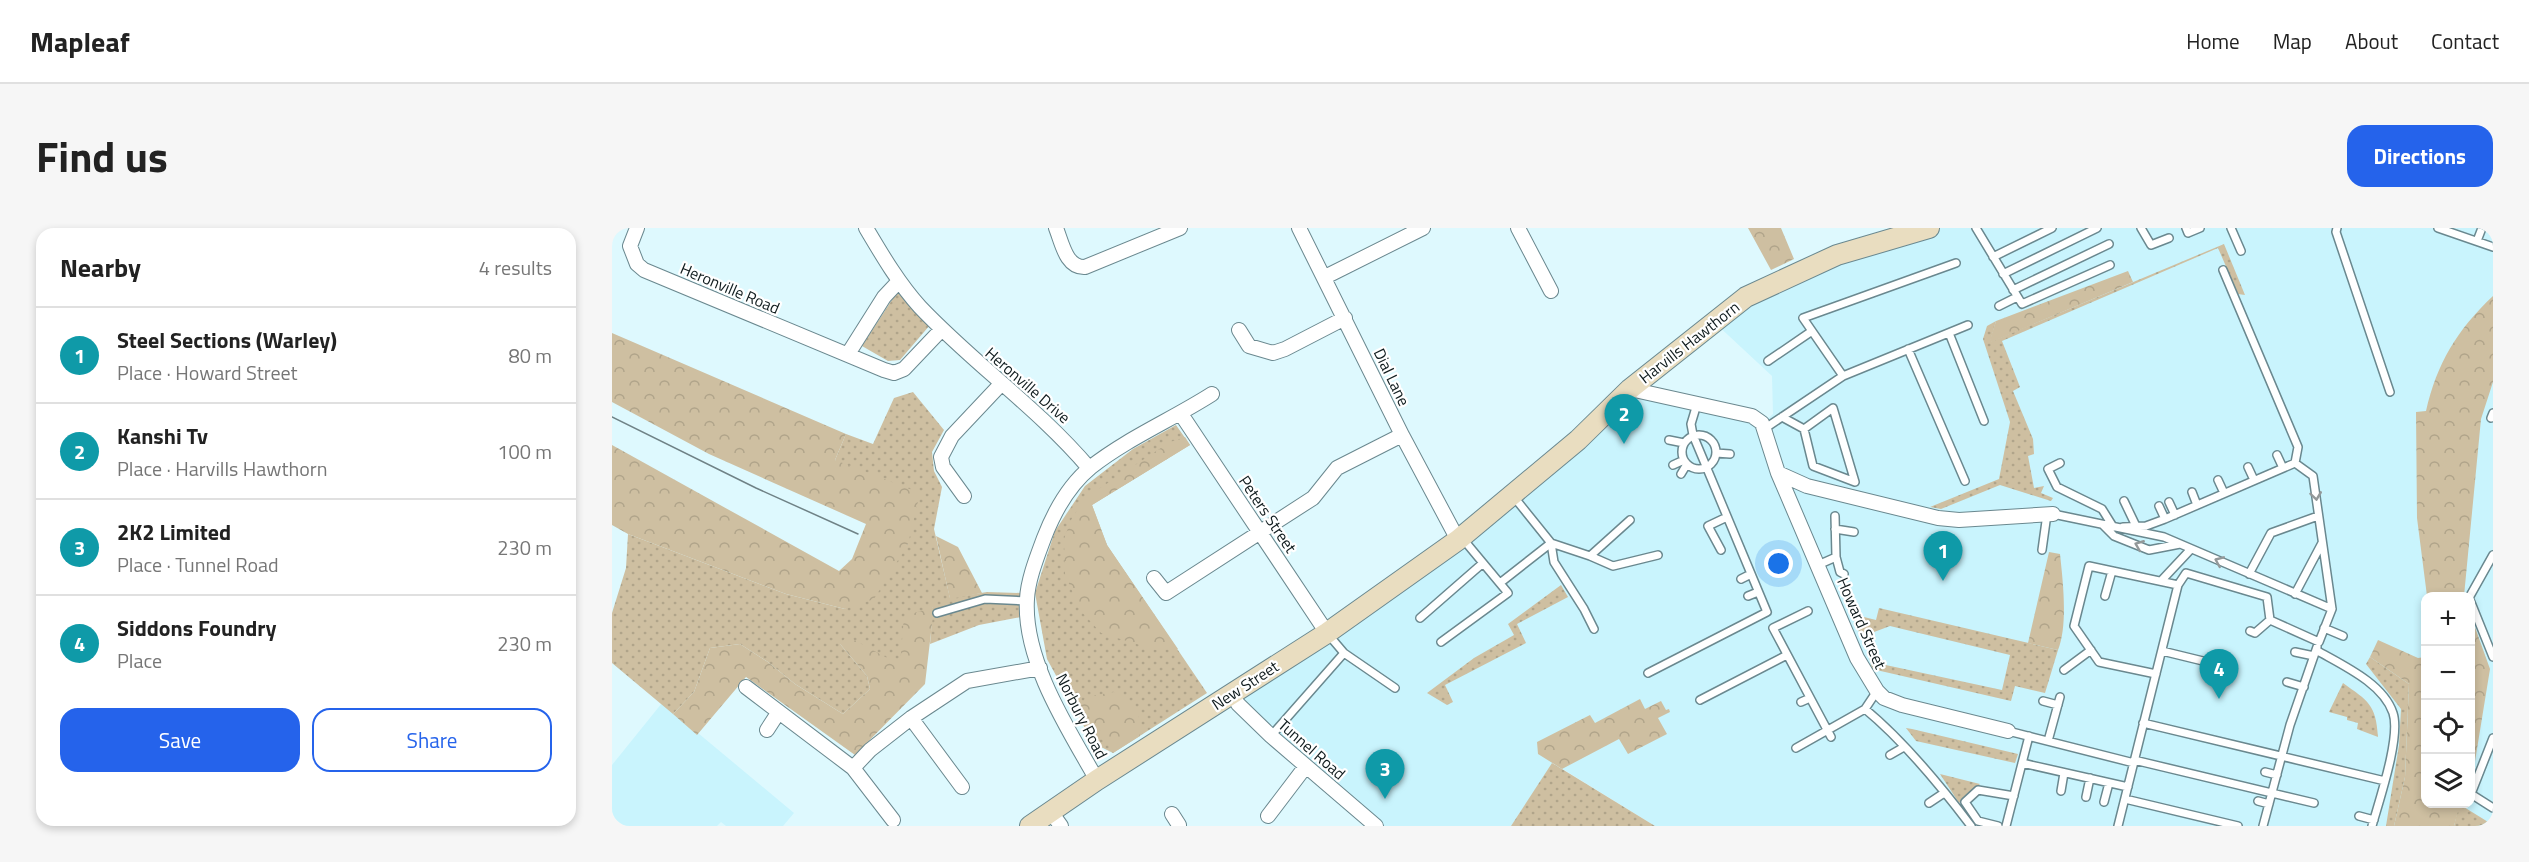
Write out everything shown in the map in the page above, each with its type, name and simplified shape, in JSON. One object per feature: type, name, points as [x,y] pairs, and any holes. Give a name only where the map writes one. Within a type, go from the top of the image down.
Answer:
[{"type":"street","name":"Heronville Road","points":[[637,228],[630,246],[637,264],[644,270],[894,373],[904,369],[942,329]]},
{"type":"street","points":[[866,228],[899,281],[942,329]]},
{"type":"street","points":[[1056,228],[1070,262],[1077,268],[1085,267],[1180,228]]},
{"type":"street","name":"Dial Lane","points":[[1299,228],[1402,435],[1460,538]]},
{"type":"street","points":[[1325,277],[1423,228]]},
{"type":"street","points":[[1518,228],[1551,291]]},
{"type":"street","name":"Harvills Hawthorn","points":[[1460,538],[1578,440],[1630,389],[1746,297],[1837,255],[1929,228]]},
{"type":"street","points":[[848,354],[884,297],[899,281]]},
{"type":"street","points":[[1239,330],[1249,346],[1273,353],[1345,318]]},
{"type":"street","name":"Heronville Drive","points":[[942,329],[1064,438],[1089,468]]},
{"type":"street","points":[[964,496],[943,467],[941,457],[952,436],[1001,384]]},
{"type":"street","points":[[1630,389],[1752,416],[1762,423],[1764,429]]},
{"type":"street","name":"Norbury Road","points":[[1097,780],[1050,696],[1040,668],[1028,622],[1027,602],[1038,554],[1053,517],[1064,498],[1089,468],[1212,394]]},
{"type":"street","name":"Peters Street","points":[[1181,414],[1327,633]]},
{"type":"street","name":"Howard Street","points":[[1764,429],[1767,460],[1778,474],[1788,510],[1818,565],[1821,588],[1876,691],[1884,698],[1917,711],[2008,731]]},
{"type":"street","points":[[1154,578],[1166,593],[1261,534],[1313,498],[1337,468],[1402,435]]},
{"type":"street","points":[[1778,474],[1807,486],[1938,519],[1965,523],[2050,514]]},
{"type":"street","name":"New Street","points":[[1030,826],[1056,819],[1097,780],[1327,633],[1460,538]]},
{"type":"street","points":[[853,768],[870,750],[911,718],[967,681],[1040,668]]},
{"type":"street","points":[[746,687],[853,768],[893,820]]},
{"type":"street","name":"Tunnel Road","points":[[1232,693],[1238,704],[1362,821],[1376,826]]},
{"type":"street","points":[[767,730],[778,713]]},
{"type":"street","points":[[911,718],[962,787]]},
{"type":"street","points":[[1268,816],[1306,766]]},
{"type":"lane","points":[[1976,228],[2022,304],[2110,265]]},
{"type":"lane","points":[[1992,257],[2052,228]]},
{"type":"lane","points":[[2003,274],[2097,228]]},
{"type":"lane","points":[[2141,228],[2151,245],[2169,238]]},
{"type":"lane","points":[[2186,228],[2188,233],[2200,228]]},
{"type":"lane","points":[[2231,228],[2241,251]]},
{"type":"lane","points":[[2337,228],[2336,232],[2390,392]]},
{"type":"lane","points":[[2438,228],[2493,247]]},
{"type":"lane","points":[[2477,241],[2482,228]]},
{"type":"lane","points":[[1999,306],[2015,293],[2109,244]]},
{"type":"lane","points":[[1843,376],[1803,318],[1956,263]]},
{"type":"lane","points":[[2223,270],[2268,386],[2298,447],[2295,463]]},
{"type":"lane","points":[[1764,429],[1843,376],[1968,325]]},
{"type":"lane","points":[[1768,361],[1812,331]]},
{"type":"lane","points":[[1949,333],[1984,421]]},
{"type":"lane","points":[[1908,350],[1965,481]]},
{"type":"lane","points":[[1648,674],[1771,610],[1758,592],[1744,558],[1743,545],[1738,531],[1727,517],[1711,487],[1691,424],[1697,404]]},
{"type":"lane","points":[[1782,417],[1804,429],[1813,466],[1856,482],[1833,408],[1804,429]]},
{"type":"lane","points":[[1673,465],[1686,462],[1697,469],[1706,467],[1712,463],[1716,453],[1713,442],[1704,435],[1693,435],[1684,443],[1682,449],[1686,462],[1681,474]]},
{"type":"lane","points":[[1669,440],[1684,443]]},
{"type":"lane","points":[[1716,453],[1730,454]]},
{"type":"lane","points":[[2277,455],[2283,468]]},
{"type":"lane","points":[[2060,463],[2048,469],[2057,487],[2102,508],[2112,525]]},
{"type":"lane","points":[[2123,527],[2165,519],[2295,463]]},
{"type":"lane","points":[[2263,826],[2282,757],[2331,609],[2313,476],[2295,463]]},
{"type":"lane","points":[[2248,467],[2254,480]]},
{"type":"lane","points":[[2218,480],[2224,494]]},
{"type":"lane","points":[[2192,492],[2198,505]]},
{"type":"lane","points":[[1512,495],[1551,543],[1554,562],[1594,629]]},
{"type":"lane","points":[[2124,501],[2136,526]]},
{"type":"lane","points":[[2169,502],[2175,515]]},
{"type":"lane","points":[[2159,506],[2165,519]]},
{"type":"lane","points":[[2042,550],[2050,514],[2123,527],[2164,537],[2331,609]]},
{"type":"lane","points":[[1835,516],[1836,556],[1840,572],[1844,574]]},
{"type":"lane","points":[[2249,574],[2271,533],[2318,516]]},
{"type":"lane","points":[[1721,550],[1708,526],[1727,517]]},
{"type":"lane","points":[[1590,556],[1630,520]]},
{"type":"lane","points":[[2102,524],[2114,536],[2149,550],[2180,544]]},
{"type":"lane","points":[[1836,529],[1854,532]]},
{"type":"lane","points":[[1440,642],[1508,593],[1460,538]]},
{"type":"lane","points":[[1551,543],[1613,566],[1658,555]]},
{"type":"lane","points":[[1500,583],[1551,543]]},
{"type":"lane","points":[[2295,594],[2322,543]]},
{"type":"lane","points":[[2160,581],[2191,549]]},
{"type":"lane","points":[[2473,592],[2493,555]]},
{"type":"lane","points":[[1818,565],[1836,556]]},
{"type":"lane","points":[[1734,562],[1744,558]]},
{"type":"lane","points":[[1420,618],[1483,563]]},
{"type":"lane","points":[[2156,674],[2099,662],[2074,626],[2089,566],[2178,585]]},
{"type":"lane","points":[[2105,596],[2112,571]]},
{"type":"lane","points":[[2121,822],[2178,585],[2186,573],[2267,597],[2270,620]]},
{"type":"lane","points":[[1741,579],[1751,574]]},
{"type":"lane","points":[[1748,596],[1758,592]]},
{"type":"lane","points":[[937,614],[985,599],[1027,602]]},
{"type":"lane","points":[[2259,609],[2269,611]]},
{"type":"lane","points":[[2475,610],[2493,657]]},
{"type":"lane","points":[[1808,611],[1769,630],[1787,655],[1829,734]]},
{"type":"lane","points":[[2250,631],[2254,633],[2270,620]]},
{"type":"lane","points":[[2270,620],[2319,642]]},
{"type":"lane","points":[[2324,628],[2343,636]]},
{"type":"lane","points":[[1327,633],[1344,653],[1395,688]]},
{"type":"lane","points":[[2488,643],[2493,636]]},
{"type":"lane","points":[[2064,670],[2091,650]]},
{"type":"lane","points":[[2162,651],[2203,661]]},
{"type":"lane","points":[[2295,652],[2315,653],[2359,674],[2382,696],[2393,713],[2395,729],[2385,781],[2373,823],[2359,816]]},
{"type":"lane","points":[[1271,736],[1344,653]]},
{"type":"lane","points":[[1700,700],[1787,655]]},
{"type":"lane","points":[[2288,682],[2304,687]]},
{"type":"lane","points":[[1797,748],[1829,734],[1865,709],[1876,691]]},
{"type":"lane","points":[[1802,702],[1810,698]]},
{"type":"lane","points":[[2043,701],[2059,701],[2048,741]]},
{"type":"lane","points":[[2138,708],[2147,710]]},
{"type":"lane","points":[[1865,709],[1885,726],[1971,826]]},
{"type":"lane","points":[[2144,723],[2385,781]]},
{"type":"lane","points":[[2008,731],[2199,779],[2314,803]]},
{"type":"lane","points":[[2006,826],[2014,796],[2015,778],[2022,763],[2029,736]]},
{"type":"lane","points":[[2493,738],[2471,794],[2493,808]]},
{"type":"lane","points":[[1890,755],[1904,747]]},
{"type":"lane","points":[[2022,763],[2128,787]]},
{"type":"lane","points":[[2265,772],[2277,775]]},
{"type":"lane","points":[[2061,792],[2064,773]]},
{"type":"lane","points":[[2086,797],[2090,778]]},
{"type":"lane","points":[[2104,802],[2109,783]]},
{"type":"lane","points":[[1998,826],[1978,821],[1965,802],[1978,790],[2014,796]]},
{"type":"lane","points":[[1929,804],[1944,793]]},
{"type":"lane","points":[[1936,798],[1941,807]]},
{"type":"lane","points":[[2125,799],[2238,826]]},
{"type":"lane","points":[[2258,801],[2271,803]]},
{"type":"shaded area","points":[[1929,228],[2493,228],[2493,826],[1655,826],[1553,763],[1511,826],[1376,826],[1232,693],[1338,626],[1630,389],[1763,423],[1773,414],[1772,376],[1714,322],[1746,297]]},
{"type":"shaded area","points":[[662,703],[794,813],[783,826],[726,826],[721,822],[717,826],[624,826],[612,817],[612,765]]},
{"type":"green space","points":[[1748,228],[1781,228],[1794,259],[1771,270]]},
{"type":"green space","points":[[2224,244],[2245,295],[2238,294],[2218,248],[2002,341],[2020,387],[2013,391],[2033,439],[2034,454],[2028,456],[2034,488],[2044,486],[2041,493],[2053,498],[2051,501],[2000,485],[1941,509],[1930,507],[1999,479],[2010,422],[1983,339],[1987,326],[1996,321],[1990,342]]},
{"type":"green space","points":[[2128,271],[2133,282],[1989,343],[1996,321]]},
{"type":"green space","points":[[897,292],[930,325],[900,360],[888,361],[862,346]]},
{"type":"green space","points":[[2493,296],[2493,382],[2481,419],[2464,592],[2426,592],[2417,518],[2416,412],[2426,411],[2436,378],[2450,348]]},
{"type":"green space","points":[[612,333],[846,434],[835,460],[920,493],[908,544],[874,599],[845,609],[786,594],[628,534],[612,525],[612,445],[839,571],[852,559],[866,524],[709,454],[612,402]]},
{"type":"green space","points":[[913,392],[944,430],[932,452],[934,471],[942,487],[934,529],[950,598],[987,592],[1022,593],[1021,617],[979,625],[930,644],[933,607],[900,666],[840,644],[867,676],[870,689],[843,714],[795,684],[768,662],[740,644],[710,648],[694,692],[673,714],[612,663],[612,613],[626,568],[628,534],[786,594],[845,609],[908,544],[835,460],[846,434],[873,444],[894,398]]},
{"type":"green space","points":[[1176,425],[1190,445],[1092,505],[1107,545],[1207,693],[1113,753],[1093,743],[1047,659],[1035,593],[1055,531],[1085,486],[1133,449]]},
{"type":"green space","points":[[1185,437],[1190,445],[1092,505],[1107,545],[1178,649],[1156,650],[1101,633],[1080,610],[1065,574],[1064,539],[1071,520],[1085,498],[1170,442]]},
{"type":"green space","points":[[936,536],[958,547],[982,593],[950,599]]},
{"type":"green space","points":[[2049,552],[2060,554],[2064,616],[2058,650],[2028,643]]},
{"type":"green space","points":[[1561,585],[1568,597],[1517,624],[1526,643],[1445,685],[1453,702],[1447,705],[1427,693],[1474,658],[1514,635],[1508,624]]},
{"type":"green space","points":[[934,607],[925,684],[855,755],[746,677],[697,735],[673,714],[694,692],[710,648],[740,644],[768,662],[795,684],[843,714],[870,689],[867,676],[840,644],[847,636],[900,665],[904,616]]},
{"type":"green space","points":[[1879,608],[2058,650],[2045,693],[2015,686],[2011,701],[1872,669],[1869,657],[1881,664],[2002,690],[2010,655],[1890,626],[1861,637],[1852,614],[1876,620]]},
{"type":"green space","points":[[2475,627],[2490,669],[2475,761]]},
{"type":"green space","points":[[2378,640],[2421,658],[2421,808],[2459,808],[2454,826],[2394,826],[2405,777],[2409,684],[2370,657]]},
{"type":"green space","points":[[2370,657],[2409,684],[2405,777],[2394,826],[2386,826],[2399,745],[2401,709],[2366,664]]},
{"type":"green space","points":[[2343,683],[2365,699],[2373,710],[2378,737],[2357,729],[2358,723],[2347,720],[2347,717],[2329,712]]},
{"type":"green space","points":[[1114,692],[1127,699],[1136,708],[1140,736],[1113,753],[1111,743],[1080,707],[1086,697]]},
{"type":"green space","points":[[1640,699],[1645,709],[1661,701],[1666,710],[1669,709],[1670,712],[1658,718],[1667,734],[1628,754],[1619,739],[1562,769],[1538,754],[1537,742],[1590,715],[1595,723]]},
{"type":"green space","points":[[1906,728],[2018,754],[2015,763],[1916,741]]},
{"type":"green space","points":[[1552,763],[1562,769],[1655,826],[1511,826]]},
{"type":"green space","points":[[1940,774],[1980,784],[1959,803]]},
{"type":"green space","points":[[2458,808],[2465,808],[2493,825],[2493,826],[2454,826]]},
{"type":"tram line","points":[[612,417],[756,488],[858,534]]},
{"type":"place","name":"Kanshi Tv","points":[[1624,444]]},
{"type":"place","name":"Steel Sections (Warley)","points":[[1943,581]]},
{"type":"place","name":"Siddons Foundry","points":[[2219,699]]},
{"type":"place","name":"2K2 Limited","points":[[1385,799]]}]
